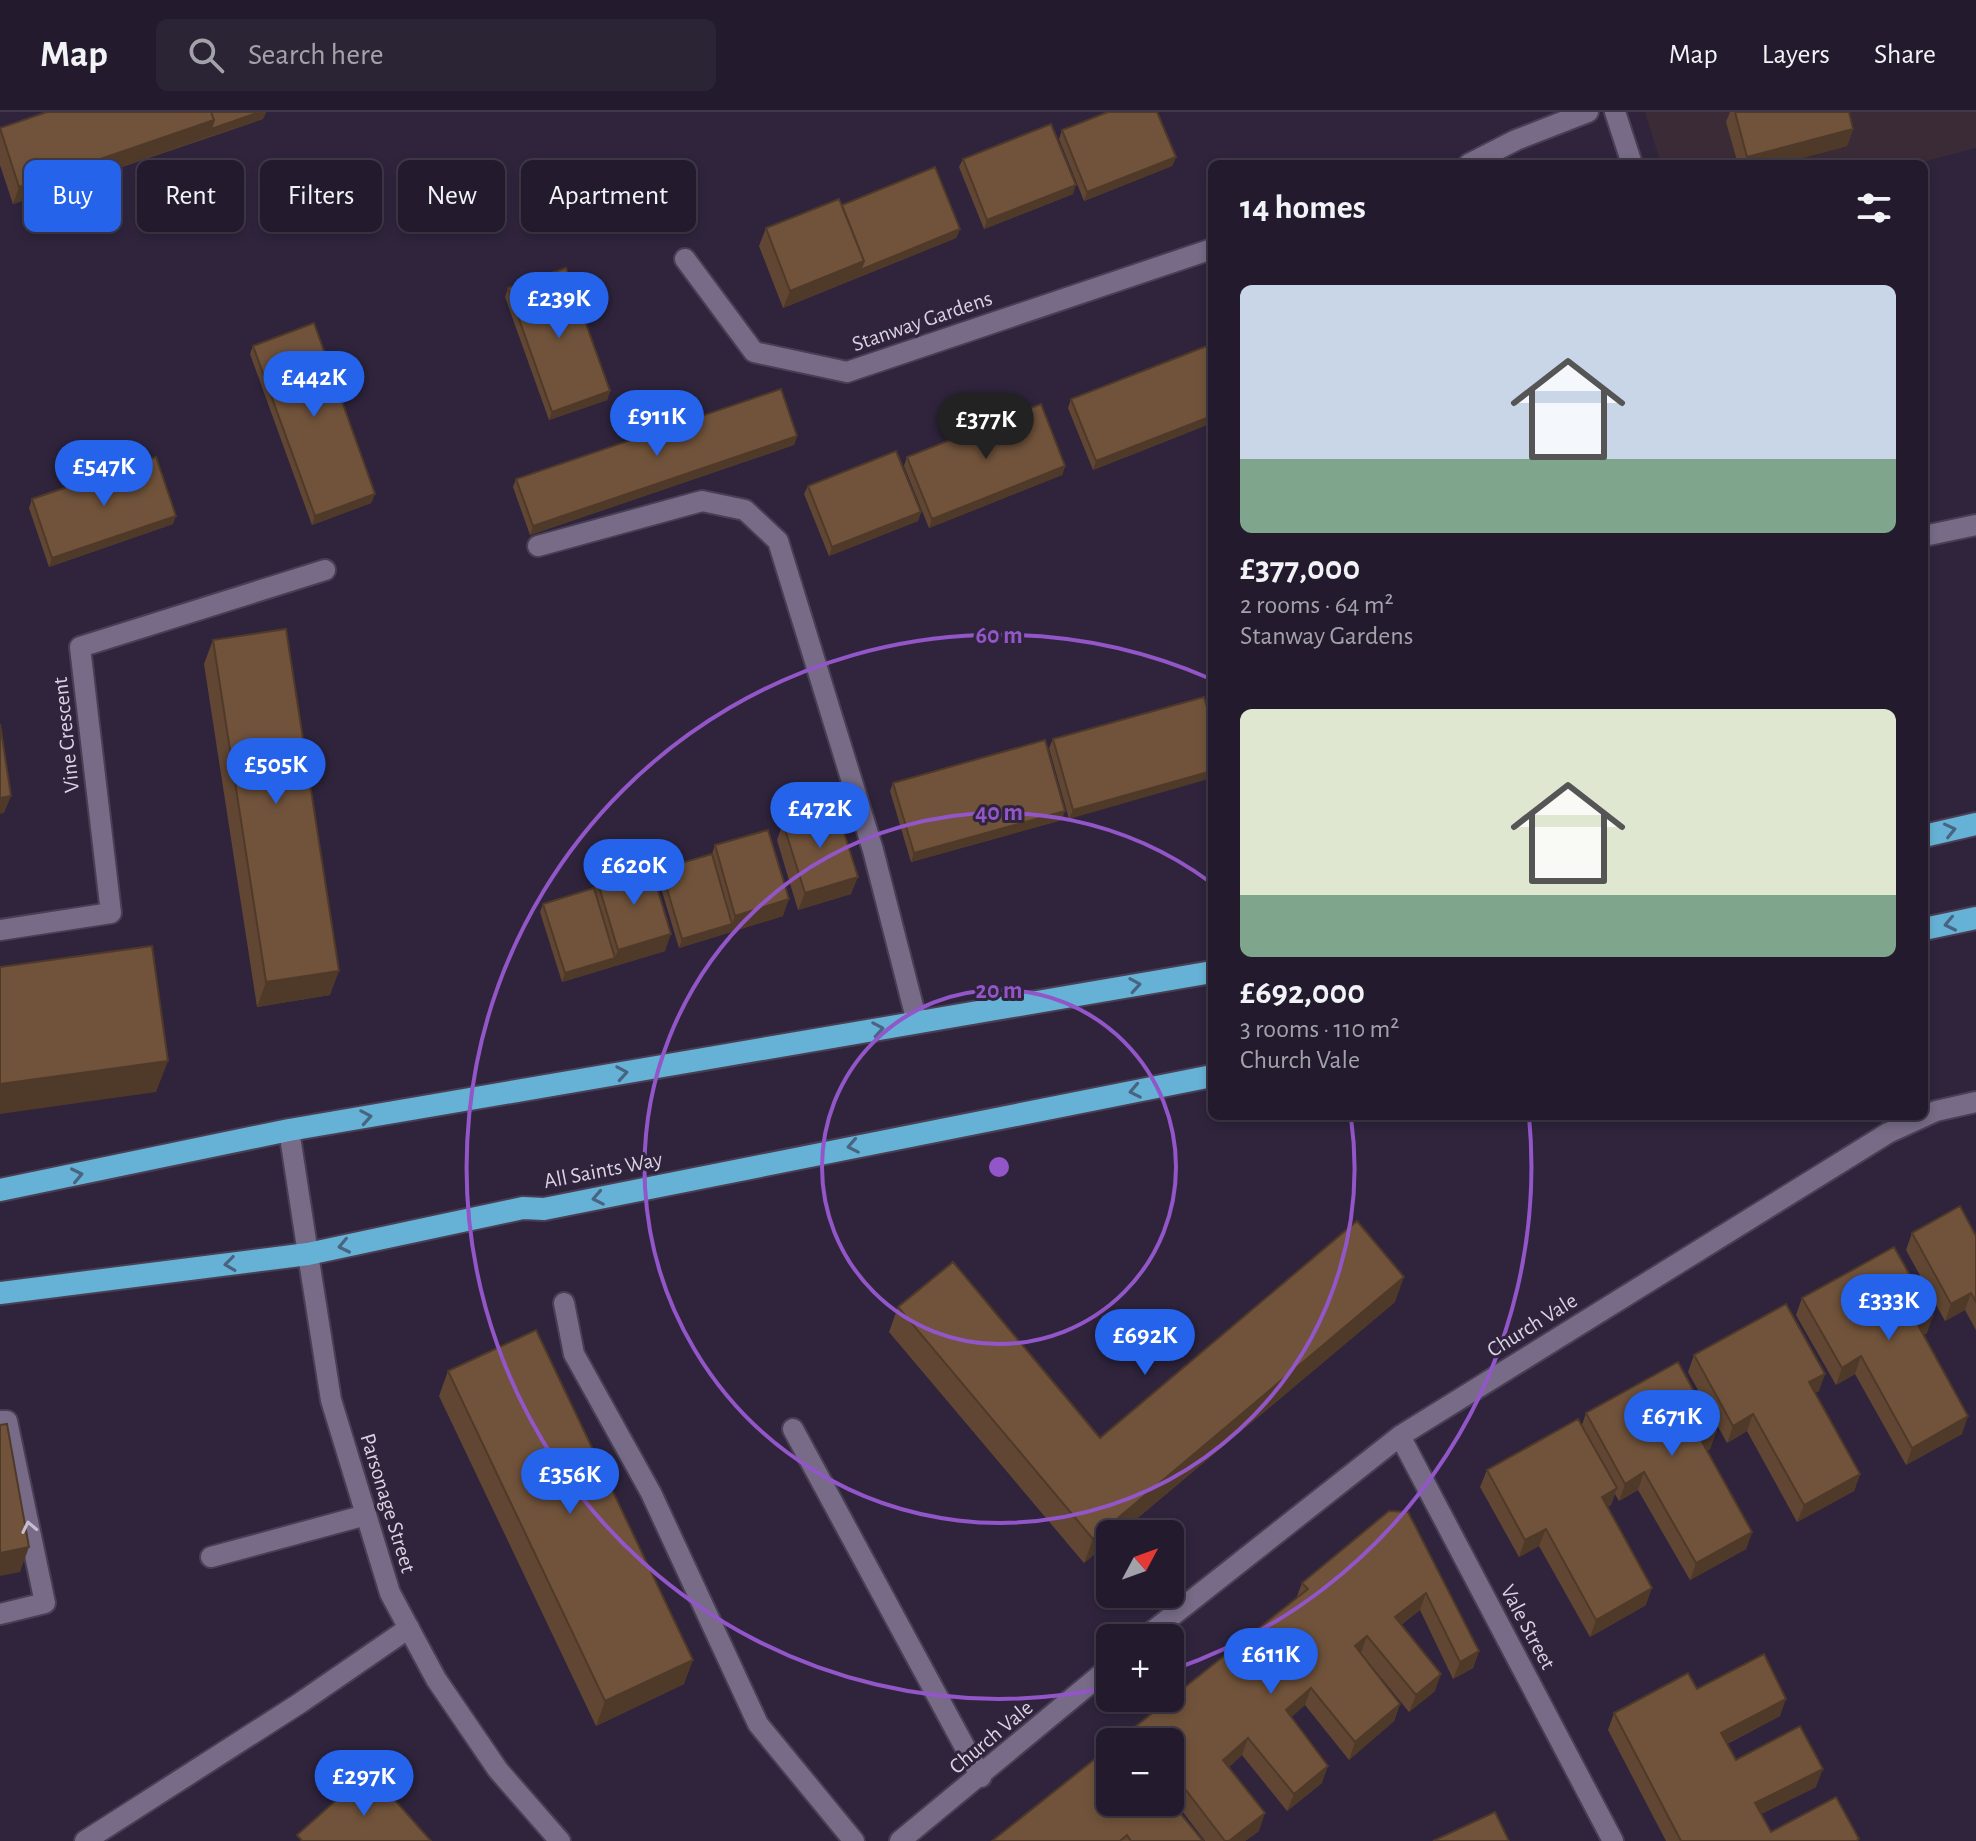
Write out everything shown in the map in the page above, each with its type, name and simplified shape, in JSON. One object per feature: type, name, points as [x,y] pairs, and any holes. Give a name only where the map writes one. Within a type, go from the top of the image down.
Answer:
[{"type":"highway","points":[[1928,835],[1976,824]]},
{"type":"highway","points":[[1928,928],[1976,918]]},
{"type":"highway","points":[[0,1190],[289,1130],[1208,973]]},
{"type":"highway","name":"All Saints Way","points":[[0,1293],[308,1254],[523,1208],[544,1209],[1208,1077]]},
{"type":"street","points":[[1477,160],[1516,140],[1588,112]]},
{"type":"street","points":[[1615,112],[1631,160]]},
{"type":"street","name":"Stanway Gardens","points":[[685,259],[754,352],[847,372],[1208,250]]},
{"type":"street","points":[[538,546],[702,501],[745,510],[778,541],[873,850],[917,1022]]},
{"type":"street","points":[[1928,535],[1976,525]]},
{"type":"street","name":"Vine Crescent","points":[[0,930],[111,913],[80,647],[325,570]]},
{"type":"street","name":"Church Vale","points":[[1928,1115],[1976,1102]]},
{"type":"street","name":"Church Vale","points":[[1162,1624],[1400,1436],[1888,1133],[1916,1120]]},
{"type":"street","name":"Parsonage Street","points":[[289,1130],[331,1400],[390,1593],[436,1679],[498,1770],[560,1841]]},
{"type":"street","points":[[564,1303],[574,1354],[651,1493],[758,1724],[854,1841]]},
{"type":"street","points":[[0,1614],[45,1603],[3,1421]]},
{"type":"street","points":[[793,1429],[981,1777]]},
{"type":"street","name":"Vale Street","points":[[1400,1436],[1613,1841]]},
{"type":"street","points":[[211,1557],[366,1515]]},
{"type":"street","points":[[85,1841],[300,1703],[409,1628]]},
{"type":"street","name":"Church Vale","points":[[900,1841],[1096,1679]]},
{"type":"shaded area","points":[[1645,112],[1976,112],[1976,148],[1928,161],[1660,160]]},
{"type":"building","points":[[47,112],[211,112],[214,120],[98,160],[24,160],[24,185],[19,187],[0,128]]},
{"type":"building","points":[[211,112],[260,112],[211,129],[214,120]]},
{"type":"building","points":[[1108,112],[1157,112],[1176,157],[1087,192],[1062,130]]},
{"type":"building","points":[[1735,112],[1849,112],[1853,129],[1747,157]]},
{"type":"building","points":[[1051,124],[1076,185],[987,220],[963,159]]},
{"type":"building","points":[[935,167],[960,229],[860,270],[864,261],[842,205]]},
{"type":"building","points":[[839,199],[864,261],[790,291],[766,228]]},
{"type":"building","points":[[566,268],[610,391],[552,412],[508,288]]},
{"type":"building","points":[[314,323],[375,494],[315,516],[253,346]]},
{"type":"building","points":[[1208,346],[1208,418],[1096,461],[1071,399]]},
{"type":"building","points":[[781,389],[797,436],[533,526],[516,479]]},
{"type":"building","points":[[1041,404],[1065,466],[932,519],[907,457]]},
{"type":"building","points":[[896,451],[921,512],[832,547],[808,486]]},
{"type":"building","points":[[156,457],[176,516],[52,558],[32,499]]},
{"type":"building","points":[[286,629],[339,971],[266,982],[213,640]]},
{"type":"building","points":[[1204,697],[1208,711],[1208,772],[1073,810],[1053,739]]},
{"type":"building","points":[[0,724],[11,796],[0,798]]},
{"type":"building","points":[[1045,740],[1065,811],[914,853],[893,783]]},
{"type":"building","points":[[836,807],[858,877],[805,893],[783,823]]},
{"type":"building","points":[[768,830],[789,899],[735,916],[715,845]]},
{"type":"building","points":[[712,854],[732,924],[682,939],[661,869]]},
{"type":"building","points":[[650,864],[671,934],[618,950],[597,880]]},
{"type":"building","points":[[594,888],[615,958],[565,973],[543,904]]},
{"type":"building","points":[[152,946],[168,1061],[0,1084],[0,967]]},
{"type":"building","points":[[1960,1206],[1976,1236],[1976,1302],[1971,1293],[1951,1304],[1912,1233]]},
{"type":"building","points":[[1357,1221],[1404,1277],[1116,1520],[1096,1520],[1096,1536],[1093,1539],[898,1307],[953,1262],[1100,1438]]},
{"type":"building","points":[[1894,1247],[1933,1316],[1918,1325],[1968,1416],[1912,1448],[1861,1356],[1842,1368],[1802,1298]]},
{"type":"building","points":[[1786,1304],[1825,1374],[1809,1382],[1860,1474],[1804,1505],[1753,1414],[1733,1426],[1694,1355]]},
{"type":"building","points":[[536,1330],[693,1660],[605,1701],[448,1371]]},
{"type":"building","points":[[1678,1362],[1716,1432],[1701,1440],[1752,1532],[1696,1563],[1644,1472],[1625,1484],[1586,1413]]},
{"type":"building","points":[[1578,1419],[1617,1488],[1602,1497],[1652,1588],[1596,1620],[1546,1529],[1525,1540],[1487,1470]]},
{"type":"building","points":[[7,1424],[29,1547],[0,1553],[0,1425]]},
{"type":"building","points":[[1389,1511],[1408,1512],[1479,1651],[1460,1662],[1426,1593],[1395,1617],[1441,1674],[1416,1695],[1367,1636],[1355,1646],[1400,1704],[1355,1742],[1311,1688],[1286,1710],[1328,1766],[1294,1794],[1248,1738],[1223,1760],[1265,1813],[1229,1841],[1225,1841],[1185,1789],[1184,1728],[1134,1728],[1154,1712],[1184,1712],[1184,1688],[1308,1589],[1302,1583]]},
{"type":"building","points":[[1764,1654],[1786,1699],[1721,1733],[1736,1760],[1800,1726],[1823,1769],[1755,1803],[1771,1832],[1836,1797],[1859,1839],[1856,1841],[1681,1841],[1614,1713],[1688,1673],[1697,1689]]},
{"type":"building","points":[[1096,1758],[1096,1816],[1182,1816],[1203,1841],[1131,1841],[1127,1835],[1120,1841],[992,1841]]},
{"type":"building","points":[[369,1771],[431,1841],[302,1841],[297,1835]]},
{"type":"building","points":[[1495,1812],[1509,1841],[1433,1841]]}]
